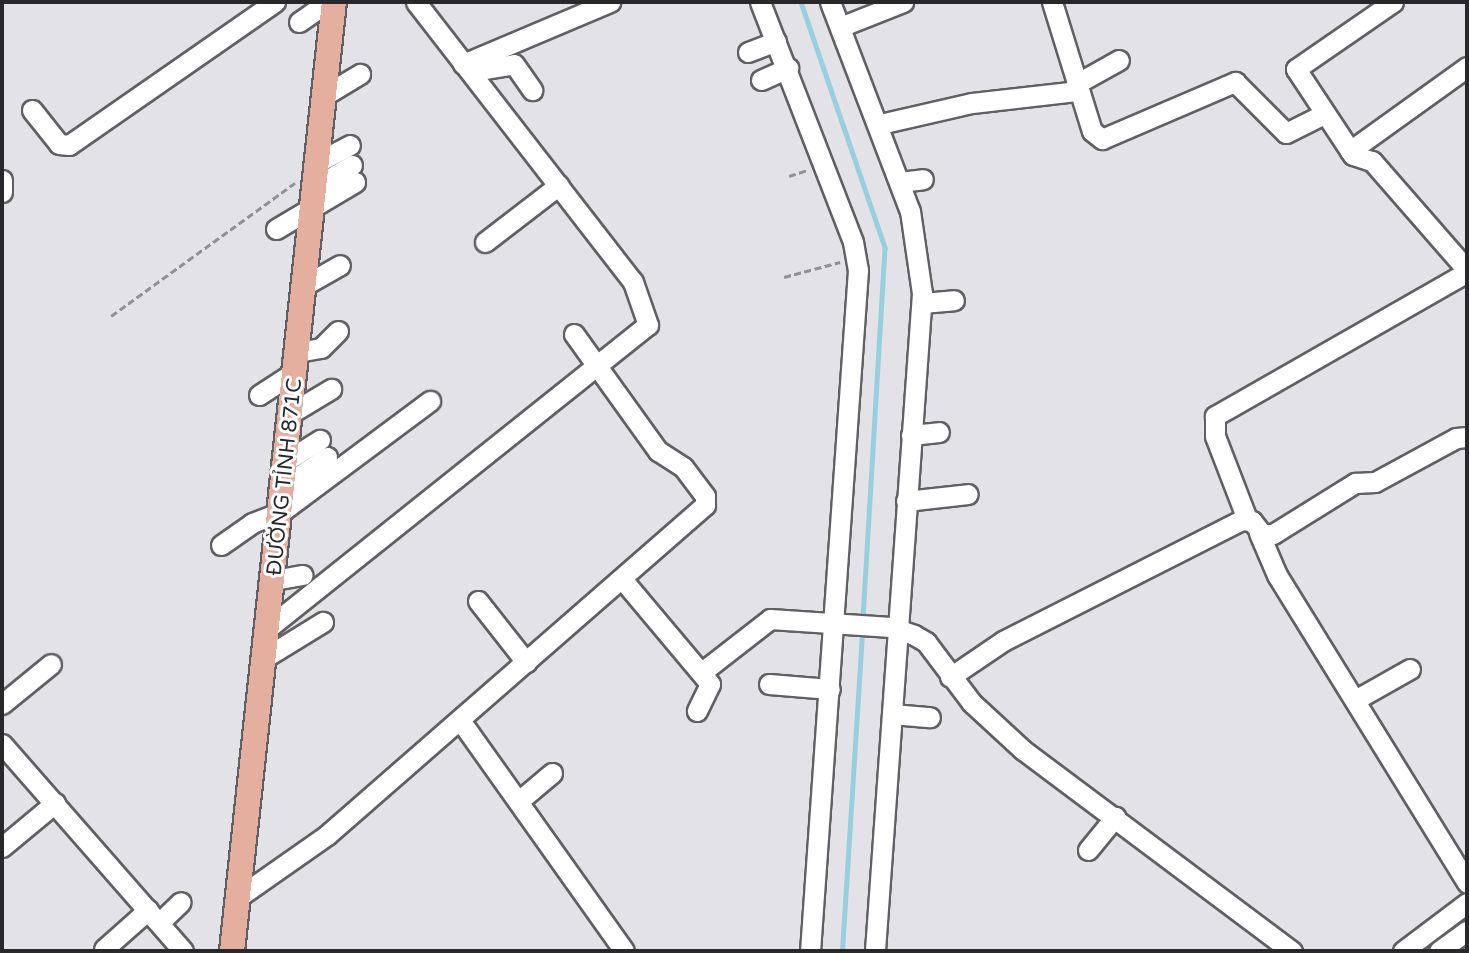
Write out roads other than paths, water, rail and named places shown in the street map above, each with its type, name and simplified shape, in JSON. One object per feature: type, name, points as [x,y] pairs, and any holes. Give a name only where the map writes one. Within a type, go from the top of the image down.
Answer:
[{"type":"main road","name":"ĐƯỜNG TỈNH 871C","points":[[232,951],[240,897],[334,2]]},
{"type":"street","points":[[32,110],[59,144],[69,145],[275,2]]},
{"type":"street","points":[[299,22],[328,2]]},
{"type":"street","points":[[268,628],[646,329],[648,315],[633,282],[416,2]]},
{"type":"street","points":[[467,68],[610,2]]},
{"type":"street","points":[[760,2],[788,68],[857,256],[835,622],[810,951]]},
{"type":"street","points":[[830,2],[880,124],[900,182],[920,258],[922,303],[895,627],[892,714],[875,951]]},
{"type":"street","points":[[840,27],[903,2]]},
{"type":"street","points":[[1052,2],[1092,131],[1101,139],[1235,82],[1286,133],[1324,114]]},
{"type":"street","points":[[1393,2],[1296,69],[1350,150],[1372,161],[1467,271],[1215,416],[1215,436],[1277,575],[1467,883]]},
{"type":"street","points":[[748,52],[776,40]]},
{"type":"street","points":[[880,124],[972,103],[1077,88],[1119,60]]},
{"type":"street","points":[[467,68],[507,61],[532,90]]},
{"type":"street","points":[[1350,150],[1467,67]]},
{"type":"street","points":[[761,80],[788,68]]},
{"type":"street","points":[[325,95],[360,74]]},
{"type":"street","points":[[276,229],[350,145]]},
{"type":"street","points":[[316,182],[353,174]]},
{"type":"street","points":[[900,182],[923,179]]},
{"type":"street","points":[[2,180],[2,192]]},
{"type":"street","points":[[485,242],[559,185]]},
{"type":"street","points":[[305,285],[340,265]]},
{"type":"street","points":[[922,303],[954,300]]},
{"type":"street","points":[[259,395],[297,361],[321,348],[338,331]]},
{"type":"street","points":[[240,897],[327,835],[682,528],[706,500],[683,467],[658,451],[574,334]]},
{"type":"street","points":[[291,413],[331,389]]},
{"type":"street","points":[[221,545],[252,523],[281,512],[430,401]]},
{"type":"street","points":[[911,435],[939,432]]},
{"type":"street","points":[[950,677],[1093,593],[1117,587],[1253,526],[1277,532],[1354,483],[1375,482],[1456,438],[1467,437]]},
{"type":"street","points":[[285,473],[324,449]]},
{"type":"street","points":[[906,501],[968,494]]},
{"type":"street","points":[[274,580],[303,575]]},
{"type":"street","points":[[622,579],[702,672],[711,691],[697,711]]},
{"type":"street","points":[[478,601],[526,663]]},
{"type":"street","points":[[702,672],[765,620],[895,627],[926,642],[950,677],[994,725],[1292,951]]},
{"type":"street","points":[[265,657],[323,622]]},
{"type":"street","points":[[2,704],[51,664]]},
{"type":"street","points":[[1355,700],[1410,668]]},
{"type":"street","points":[[769,684],[830,689]]},
{"type":"street","points":[[892,714],[930,718]]},
{"type":"street","points":[[460,720],[520,800],[624,951]]},
{"type":"street","points":[[2,744],[153,916],[178,950]]},
{"type":"street","points":[[520,800],[552,774]]},
{"type":"street","points":[[2,847],[55,803]]},
{"type":"street","points":[[1088,850],[1115,817]]},
{"type":"street","points":[[104,949],[153,916],[181,902]]},
{"type":"street","points":[[1403,951],[1467,903]]},
{"type":"street","points":[[1439,951],[1467,931]]},
{"type":"waterway","points":[[801,2],[885,248],[863,620]]},
{"type":"waterway","points":[[842,951],[862,632]]}]
